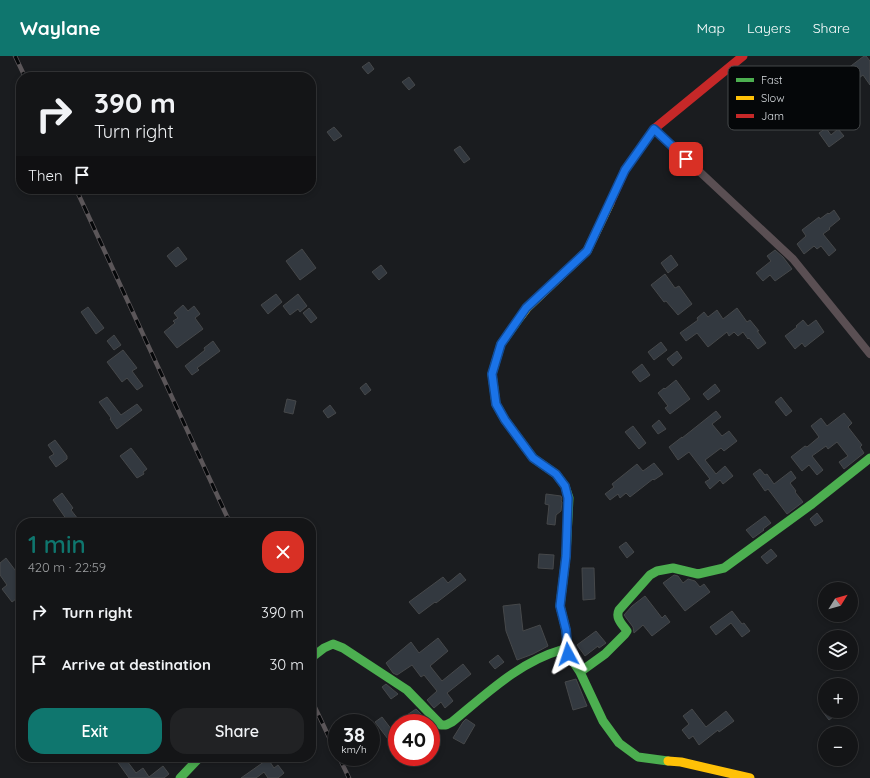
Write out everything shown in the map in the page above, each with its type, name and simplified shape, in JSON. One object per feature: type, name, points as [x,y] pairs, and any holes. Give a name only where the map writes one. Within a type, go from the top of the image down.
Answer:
[{"type":"street","points":[[731,66],[743,56]]},
{"type":"street","points":[[568,654],[566,630],[560,606],[566,556],[568,498],[565,486],[556,474],[533,458],[505,420],[496,404],[492,374],[501,344],[526,308],[587,251],[625,170],[654,129],[728,69]]},
{"type":"street","points":[[654,129],[793,259],[870,354]]},
{"type":"street","points":[[580,672],[605,654],[625,634],[627,631],[618,619],[617,614],[650,575],[663,569],[673,568],[698,574],[724,568],[812,504],[870,458]]},
{"type":"street","points":[[316,654],[333,644],[343,648],[407,690],[441,725],[446,725],[452,722],[516,672],[547,654],[561,650],[568,654],[580,672],[603,721],[619,743],[638,757],[661,761],[681,762],[750,778]]},
{"type":"street","points":[[180,778],[195,762]]},
{"type":"building","points":[[866,56],[870,61],[870,85],[863,75],[860,77],[860,66],[851,66]]},
{"type":"building","points":[[369,62],[374,69],[368,74],[362,67]]},
{"type":"building","points":[[409,77],[415,85],[409,90],[402,82]]},
{"type":"building","points":[[334,127],[342,136],[334,141],[327,132]]},
{"type":"building","points":[[823,130],[827,130],[831,135],[839,130],[844,136],[829,147],[819,133]]},
{"type":"building","points":[[460,146],[470,159],[464,163],[454,150]]},
{"type":"building","points":[[834,210],[840,219],[823,234],[836,250],[829,256],[821,246],[817,249],[814,246],[804,254],[797,244],[806,236],[802,230],[819,217],[820,219]]},
{"type":"building","points":[[178,247],[187,259],[176,267],[167,256]]},
{"type":"building","points":[[302,249],[316,268],[300,280],[286,261]]},
{"type":"building","points":[[775,250],[783,257],[792,269],[775,281],[770,275],[763,281],[756,273],[771,261],[767,256]]},
{"type":"building","points":[[671,255],[678,265],[668,273],[661,263]]},
{"type":"building","points":[[381,265],[387,273],[379,280],[372,272]]},
{"type":"building","points":[[665,274],[675,288],[679,286],[692,304],[678,315],[666,301],[664,302],[651,285]]},
{"type":"building","points":[[276,294],[282,302],[268,314],[261,305]]},
{"type":"building","points":[[298,294],[307,306],[300,312],[298,309],[290,315],[283,306]]},
{"type":"building","points":[[183,305],[188,311],[194,306],[200,314],[195,318],[203,329],[177,348],[164,332],[175,323],[173,321],[178,318],[174,313]]},
{"type":"building","points":[[88,307],[104,328],[96,334],[81,312]]},
{"type":"building","points":[[309,308],[317,318],[311,323],[303,313]]},
{"type":"building","points":[[737,308],[747,322],[750,320],[766,343],[758,349],[743,332],[738,336],[734,332],[729,336],[727,332],[708,347],[697,333],[686,341],[680,333],[698,320],[697,318],[704,312],[708,317],[717,310],[723,319]]},
{"type":"building","points":[[803,320],[808,326],[816,320],[824,332],[805,347],[802,343],[795,349],[785,336],[797,327],[796,326]]},
{"type":"building","points":[[114,335],[121,345],[114,350],[107,341]]},
{"type":"building","points":[[213,341],[220,351],[197,368],[199,370],[192,375],[185,366],[205,350],[204,348]]},
{"type":"building","points":[[661,342],[667,350],[654,360],[648,352]]},
{"type":"building","points":[[123,350],[137,368],[132,371],[143,386],[137,390],[127,378],[122,382],[107,362]]},
{"type":"building","points":[[677,351],[682,358],[673,366],[667,359]]},
{"type":"building","points":[[642,364],[650,375],[640,382],[632,372]]},
{"type":"building","points":[[676,380],[690,399],[670,414],[665,408],[668,406],[658,393]]},
{"type":"building","points":[[366,383],[371,390],[365,395],[360,388]]},
{"type":"building","points":[[715,384],[720,391],[708,400],[703,394]]},
{"type":"building","points":[[107,397],[121,415],[137,404],[142,410],[117,429],[99,402]]},
{"type":"building","points":[[781,397],[792,411],[786,416],[775,402]]},
{"type":"building","points":[[287,399],[296,401],[293,414],[284,412]]},
{"type":"building","points":[[330,405],[336,413],[328,418],[323,411]]},
{"type":"building","points":[[716,411],[721,417],[712,424],[722,436],[729,431],[737,441],[724,451],[721,448],[705,460],[716,474],[725,466],[733,476],[723,484],[720,480],[710,489],[705,482],[710,479],[689,452],[678,460],[669,447]]},
{"type":"building","points":[[844,413],[852,423],[848,427],[862,445],[860,447],[864,453],[844,469],[839,462],[848,456],[837,442],[828,449],[826,446],[812,456],[823,470],[817,475],[809,465],[802,471],[791,457],[819,437],[811,426],[821,418],[827,426]]},
{"type":"building","points":[[659,420],[666,429],[658,434],[652,426]]},
{"type":"building","points":[[633,426],[646,443],[639,449],[625,432]]},
{"type":"building","points":[[55,440],[67,456],[67,459],[56,467],[49,457],[54,454],[48,445]]},
{"type":"building","points":[[131,448],[147,469],[143,472],[144,474],[137,478],[120,456]]},
{"type":"building","points":[[654,463],[663,474],[654,480],[653,479],[630,497],[626,493],[620,498],[618,494],[610,500],[605,494],[614,487],[612,484],[637,464],[643,471]]},
{"type":"building","points":[[760,469],[765,475],[767,474],[774,484],[791,471],[796,478],[790,483],[803,502],[787,514],[768,489],[765,491],[753,474]]},
{"type":"building","points":[[62,493],[73,508],[71,510],[77,518],[66,518],[53,500]]},
{"type":"building","points":[[546,494],[561,496],[562,499],[561,511],[556,515],[555,525],[547,524],[549,505],[545,504]]},
{"type":"building","points":[[817,513],[823,521],[815,526],[810,519]]},
{"type":"building","points":[[765,516],[771,523],[753,538],[746,530]]},
{"type":"building","points":[[626,542],[634,552],[627,558],[619,547]]},
{"type":"building","points":[[771,549],[777,556],[767,564],[761,557]]},
{"type":"building","points":[[539,554],[554,555],[553,569],[538,568]]},
{"type":"building","points":[[6,558],[16,571],[16,599],[12,602],[2,589],[7,585],[0,575],[0,563]]},
{"type":"building","points":[[582,568],[594,568],[595,599],[583,600]]},
{"type":"building","points":[[460,573],[466,580],[419,614],[409,602],[443,577],[448,583]]},
{"type":"building","points":[[674,575],[678,576],[683,583],[688,579],[695,581],[700,587],[704,584],[710,592],[685,611],[663,583]]},
{"type":"building","points":[[645,596],[662,618],[665,615],[670,622],[652,636],[643,625],[634,633],[633,627],[624,615],[632,606]]},
{"type":"building","points":[[520,604],[523,631],[540,625],[548,646],[517,660],[506,631],[503,606]]},
{"type":"building","points":[[732,611],[742,624],[744,623],[750,631],[742,637],[731,623],[716,635],[710,627]]},
{"type":"building","points":[[596,631],[606,643],[599,648],[598,646],[585,656],[577,645]]},
{"type":"building","points":[[438,638],[448,651],[430,666],[442,681],[463,664],[471,674],[447,693],[453,701],[445,708],[441,702],[434,708],[427,700],[437,691],[424,675],[421,677],[412,665],[397,675],[393,673],[386,663],[411,642],[419,653]]},
{"type":"building","points":[[498,655],[504,662],[495,669],[489,662]]},
{"type":"building","points":[[576,679],[587,706],[573,710],[565,682]]},
{"type":"building","points":[[386,684],[398,694],[391,699],[382,687]]},
{"type":"building","points":[[416,709],[421,714],[408,714]]},
{"type":"building","points":[[692,709],[706,727],[726,711],[734,721],[719,732],[718,730],[699,745],[693,736],[689,739],[682,730],[689,724],[683,716]]},
{"type":"building","points":[[382,717],[388,725],[388,739],[380,729],[380,718]]},
{"type":"building","points":[[466,719],[475,725],[464,744],[453,738]]},
{"type":"building","points":[[118,762],[128,762],[136,773],[143,768],[149,777],[163,766],[169,774],[164,778],[129,778]]},
{"type":"building","points":[[264,762],[270,762],[274,768],[278,765],[284,773],[278,778],[268,778],[264,772],[256,778],[241,778]]},
{"type":"railway","points":[[15,56],[23,72]]},
{"type":"railway","points":[[78,194],[228,518]]},
{"type":"railway","points":[[316,710],[328,735]]},
{"type":"railway","points":[[343,766],[349,778]]},
{"type":"traffic: fast","points":[[521,316],[501,344],[492,374],[496,404],[505,420],[533,458],[556,474],[565,486],[569,498],[566,556],[560,606],[566,630],[568,654]]},
{"type":"traffic: fast","points":[[580,672],[605,654],[625,634],[627,631],[618,618],[619,610],[650,575],[657,571],[673,568],[698,574],[724,568],[812,504],[870,458]]},
{"type":"traffic: fast","points":[[316,654],[333,644],[343,648],[407,690],[441,725],[446,725],[452,722],[503,680],[546,655],[561,650],[568,654],[580,672],[603,721],[619,743],[638,757],[668,761]]},
{"type":"traffic: fast","points":[[180,778],[195,762]]},
{"type":"traffic: slow","points":[[521,316],[527,308],[587,251],[610,203]]},
{"type":"traffic: slow","points":[[668,761],[681,762],[750,778]]},
{"type":"traffic: jam","points":[[731,66],[743,56]]},
{"type":"traffic: jam","points":[[610,203],[625,170],[654,129],[728,68]]},
{"type":"route","points":[[568,654],[566,630],[560,606],[566,556],[568,498],[565,486],[556,474],[533,458],[505,420],[496,404],[492,374],[501,344],[526,308],[587,251],[625,170],[654,129],[686,159]]}]
